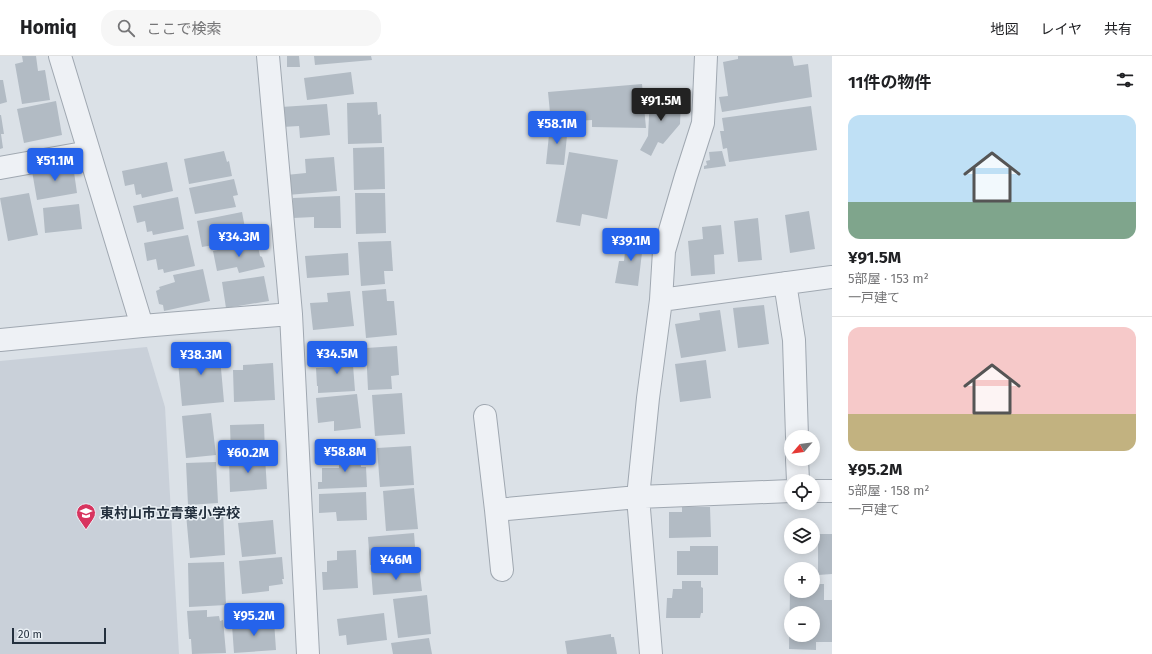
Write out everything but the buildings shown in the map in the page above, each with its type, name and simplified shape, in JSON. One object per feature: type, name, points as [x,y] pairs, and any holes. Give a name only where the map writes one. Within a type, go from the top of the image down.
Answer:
[{"type":"street","points":[[60,56],[142,326]]},
{"type":"street","points":[[268,56],[291,314],[308,654]]},
{"type":"street","points":[[651,654],[638,497],[648,398],[661,300],[664,251],[703,123],[706,56]]},
{"type":"street","points":[[0,168],[89,152]]},
{"type":"street","points":[[661,300],[832,278]]},
{"type":"street","points":[[785,283],[794,340],[797,430]]},
{"type":"street","points":[[0,340],[142,326],[291,314]]},
{"type":"street","points":[[486,416],[502,570]]},
{"type":"street","points":[[496,510],[638,497],[784,491]]},
{"type":"street","points":[[820,491],[832,491]]},
{"type":"shaded area","name":"東村山市立青葉小学校","points":[[147,347],[165,407],[179,654],[0,654],[0,361]]},
{"type":"place","name":"東村山市立青葉小学校","points":[[86,530]]}]
